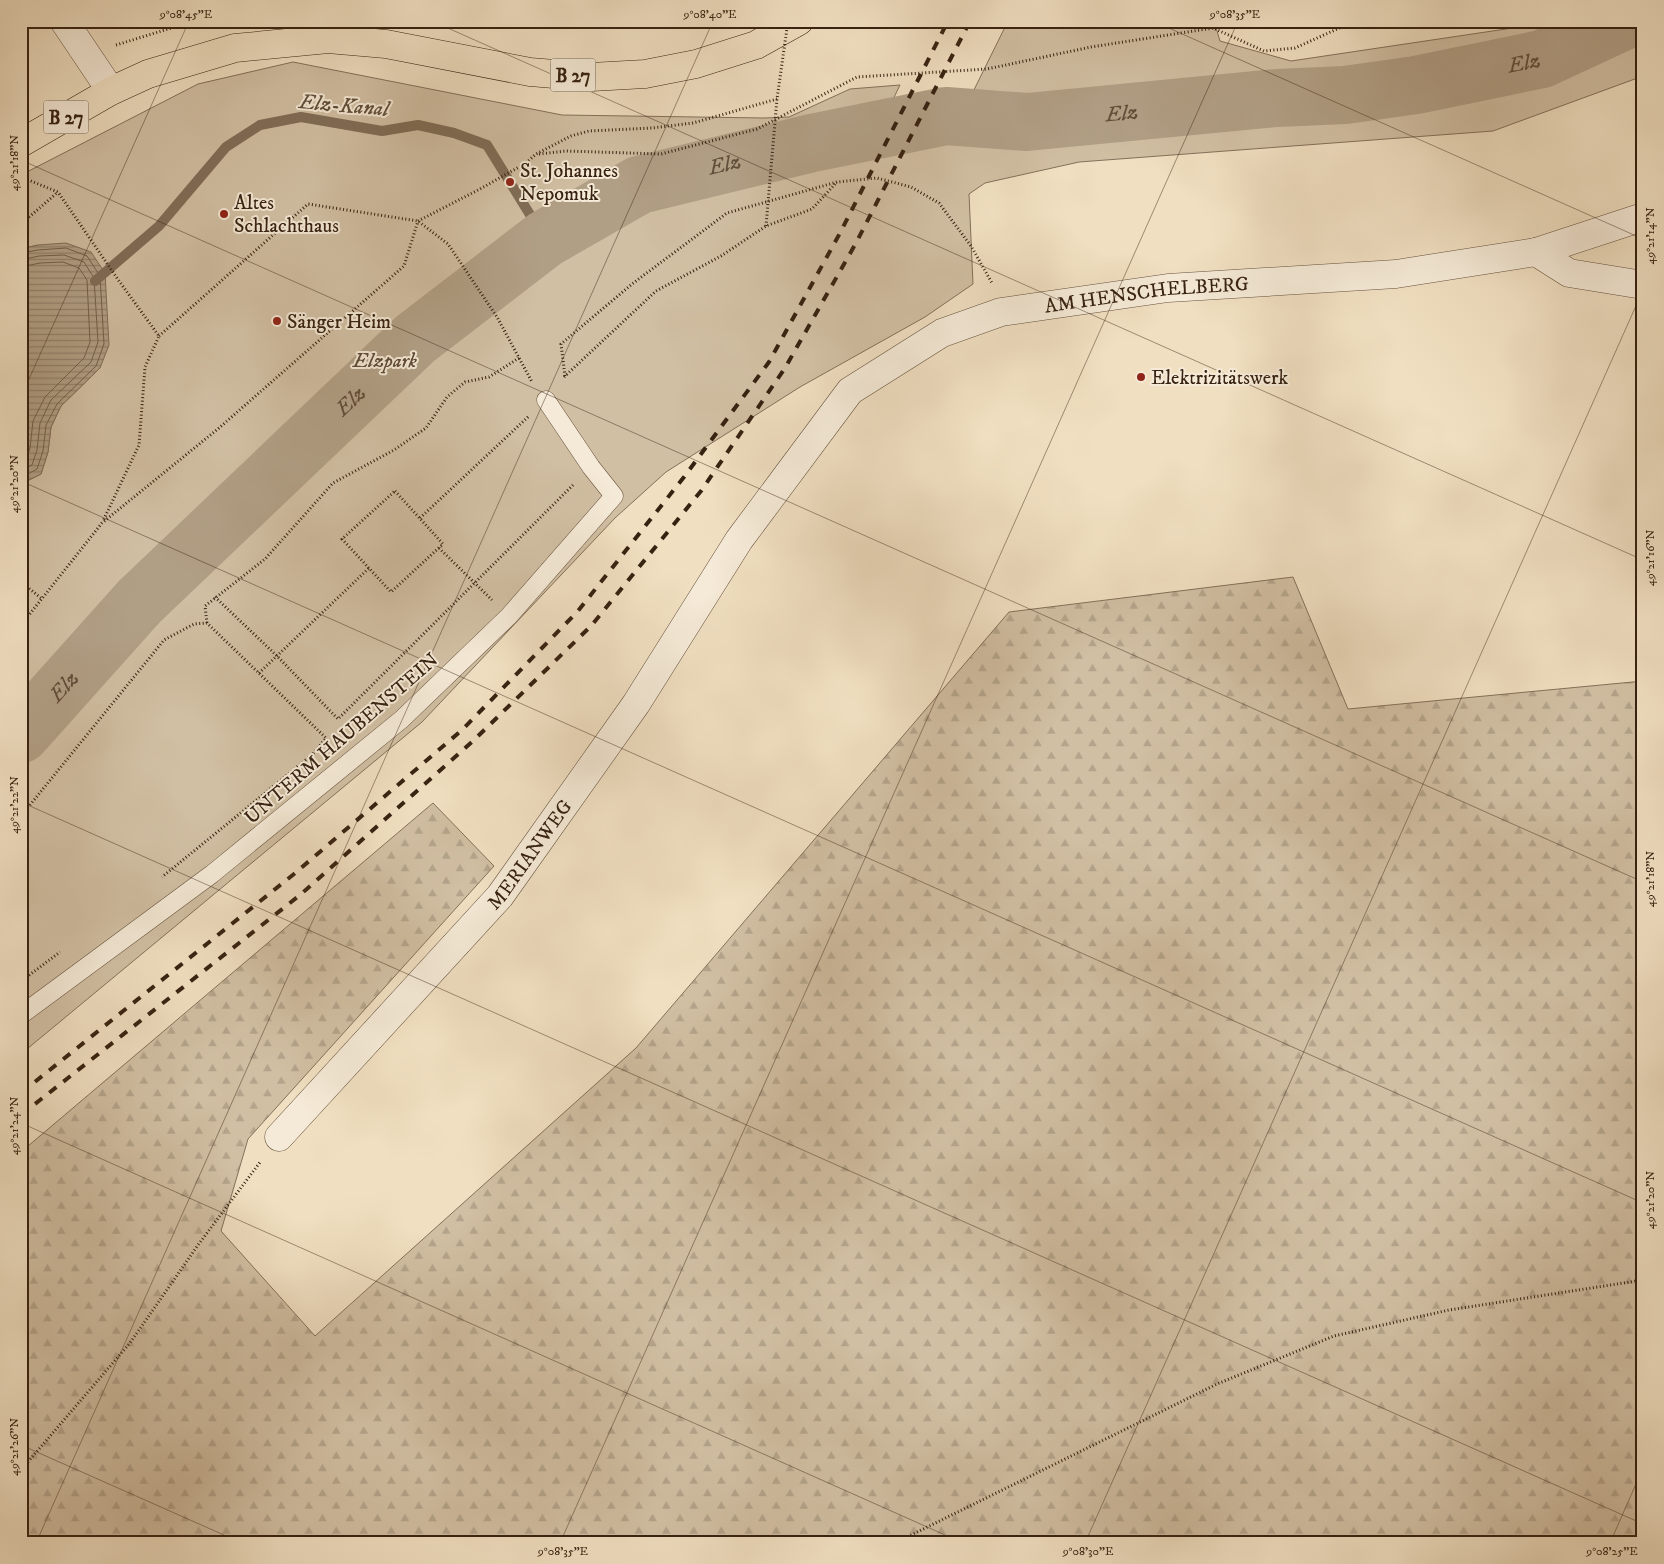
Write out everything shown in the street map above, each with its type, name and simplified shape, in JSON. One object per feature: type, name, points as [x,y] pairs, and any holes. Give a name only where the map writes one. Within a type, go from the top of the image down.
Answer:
[{"type":"main road","name":"B 27","points":[[21,143],[112,91],[148,74],[235,48],[328,38],[386,44],[530,72],[590,77],[645,74],[696,64],[756,45],[799,21]]},
{"type":"street","points":[[64,21],[112,91]]},
{"type":"street","name":"AM HENSCHELBERG","points":[[739,540],[850,391],[942,333],[1002,312],[1168,288],[1396,274],[1536,252],[1643,216]]},
{"type":"street","points":[[1536,252],[1569,273],[1643,286]]},
{"type":"street","name":"MERIANWEG","points":[[279,1137],[500,896],[636,704],[739,540]]},
{"type":"lane","name":"UNTERM HAUBENSTEIN","points":[[21,1015],[212,874],[402,718],[509,616],[614,496],[591,467],[546,400]]},
{"type":"path","points":[[86,54],[194,21]]},
{"type":"path","points":[[766,226],[777,99],[788,21]]},
{"type":"path","points":[[536,154],[566,151],[661,154],[758,128],[857,77],[987,69],[1091,47],[1213,28],[1264,51],[1295,48],[1355,21]]},
{"type":"path","points":[[21,625],[102,523],[219,428],[404,266],[418,221],[480,189],[526,163],[536,154],[570,136],[589,131],[652,128],[693,123],[777,99]]},
{"type":"path","points":[[21,177],[58,192],[159,336]]},
{"type":"path","points":[[837,182],[812,209],[766,226],[721,256],[656,291],[565,376],[561,344],[632,284],[727,213],[837,182],[878,178],[911,187],[939,203],[971,246],[991,280],[1002,312]]},
{"type":"path","points":[[21,224],[58,192]]},
{"type":"path","points":[[102,523],[139,445],[145,367],[159,336],[308,204],[418,221],[448,244],[497,317],[530,379],[546,400],[420,518]]},
{"type":"path","points":[[157,881],[313,754],[326,738],[207,623],[205,606],[265,559],[333,483],[394,450],[426,428],[447,397],[465,382],[490,378],[518,358]]},
{"type":"path","points":[[215,597],[277,656],[338,719],[591,467]]},
{"type":"path","points":[[395,491],[443,544],[439,548],[391,592],[342,539],[395,491]]},
{"type":"path","points":[[439,548],[491,599]]},
{"type":"path","points":[[259,673],[369,568]]},
{"type":"path","points":[[21,582],[41,598]]},
{"type":"path","points":[[21,816],[164,640],[194,624],[207,623]]},
{"type":"path","points":[[21,970],[28,976],[66,948]]},
{"type":"path","points":[[21,1470],[130,1343],[198,1245],[279,1137]]},
{"type":"path","points":[[895,1543],[1217,1384],[1334,1336],[1449,1310],[1643,1280]]},
{"type":"green space","name":"Elzpark","points":[[1008,21],[1214,21],[1220,41],[1291,61],[1526,26],[1537,21],[1643,21],[1643,76],[1493,131],[1079,162],[985,183],[969,194],[973,284],[925,317],[800,387],[666,472],[615,518],[422,722],[21,1054],[21,484],[41,474],[48,452],[51,427],[61,406],[100,368],[38,245],[21,249],[21,175],[198,84],[293,62],[562,115],[789,117],[850,89],[900,85],[887,112],[965,108]]},
{"type":"green space","points":[[1293,577],[1348,709],[1643,681],[1643,1543],[21,1543],[21,1152],[433,803],[494,866],[248,1139],[221,1231],[315,1336],[636,1048],[1009,612]]},
{"type":"water","points":[[66,243],[91,252],[105,273],[109,345],[100,368],[61,406],[51,427],[48,452],[41,474],[21,484],[21,249],[38,245]]},
{"type":"waterway","name":"Elz","points":[[21,734],[139,602],[415,339],[545,239],[639,185],[812,143],[946,116],[1027,122],[1277,98],[1345,95],[1416,85],[1542,59],[1624,21]]},
{"type":"waterway","name":"Elz-Kanal","points":[[95,281],[159,226],[226,147],[260,125],[301,117],[382,131],[418,125],[454,133],[487,145],[545,239]]},
{"type":"railway","points":[[21,1093],[294,874],[462,730],[578,611],[684,477],[769,362],[840,233],[948,21]]},
{"type":"railway","points":[[21,1115],[300,895],[473,741],[591,626],[701,491],[785,368],[856,243],[970,21]]},
{"type":"place","name":"St. Johannes Nepomuk","points":[[510,182]]},
{"type":"place","name":"Altes Schlachthaus","points":[[224,214]]},
{"type":"place","name":"Sänger Heim","points":[[277,321]]},
{"type":"place","name":"Elektrizitätswerk","points":[[1141,377]]}]
